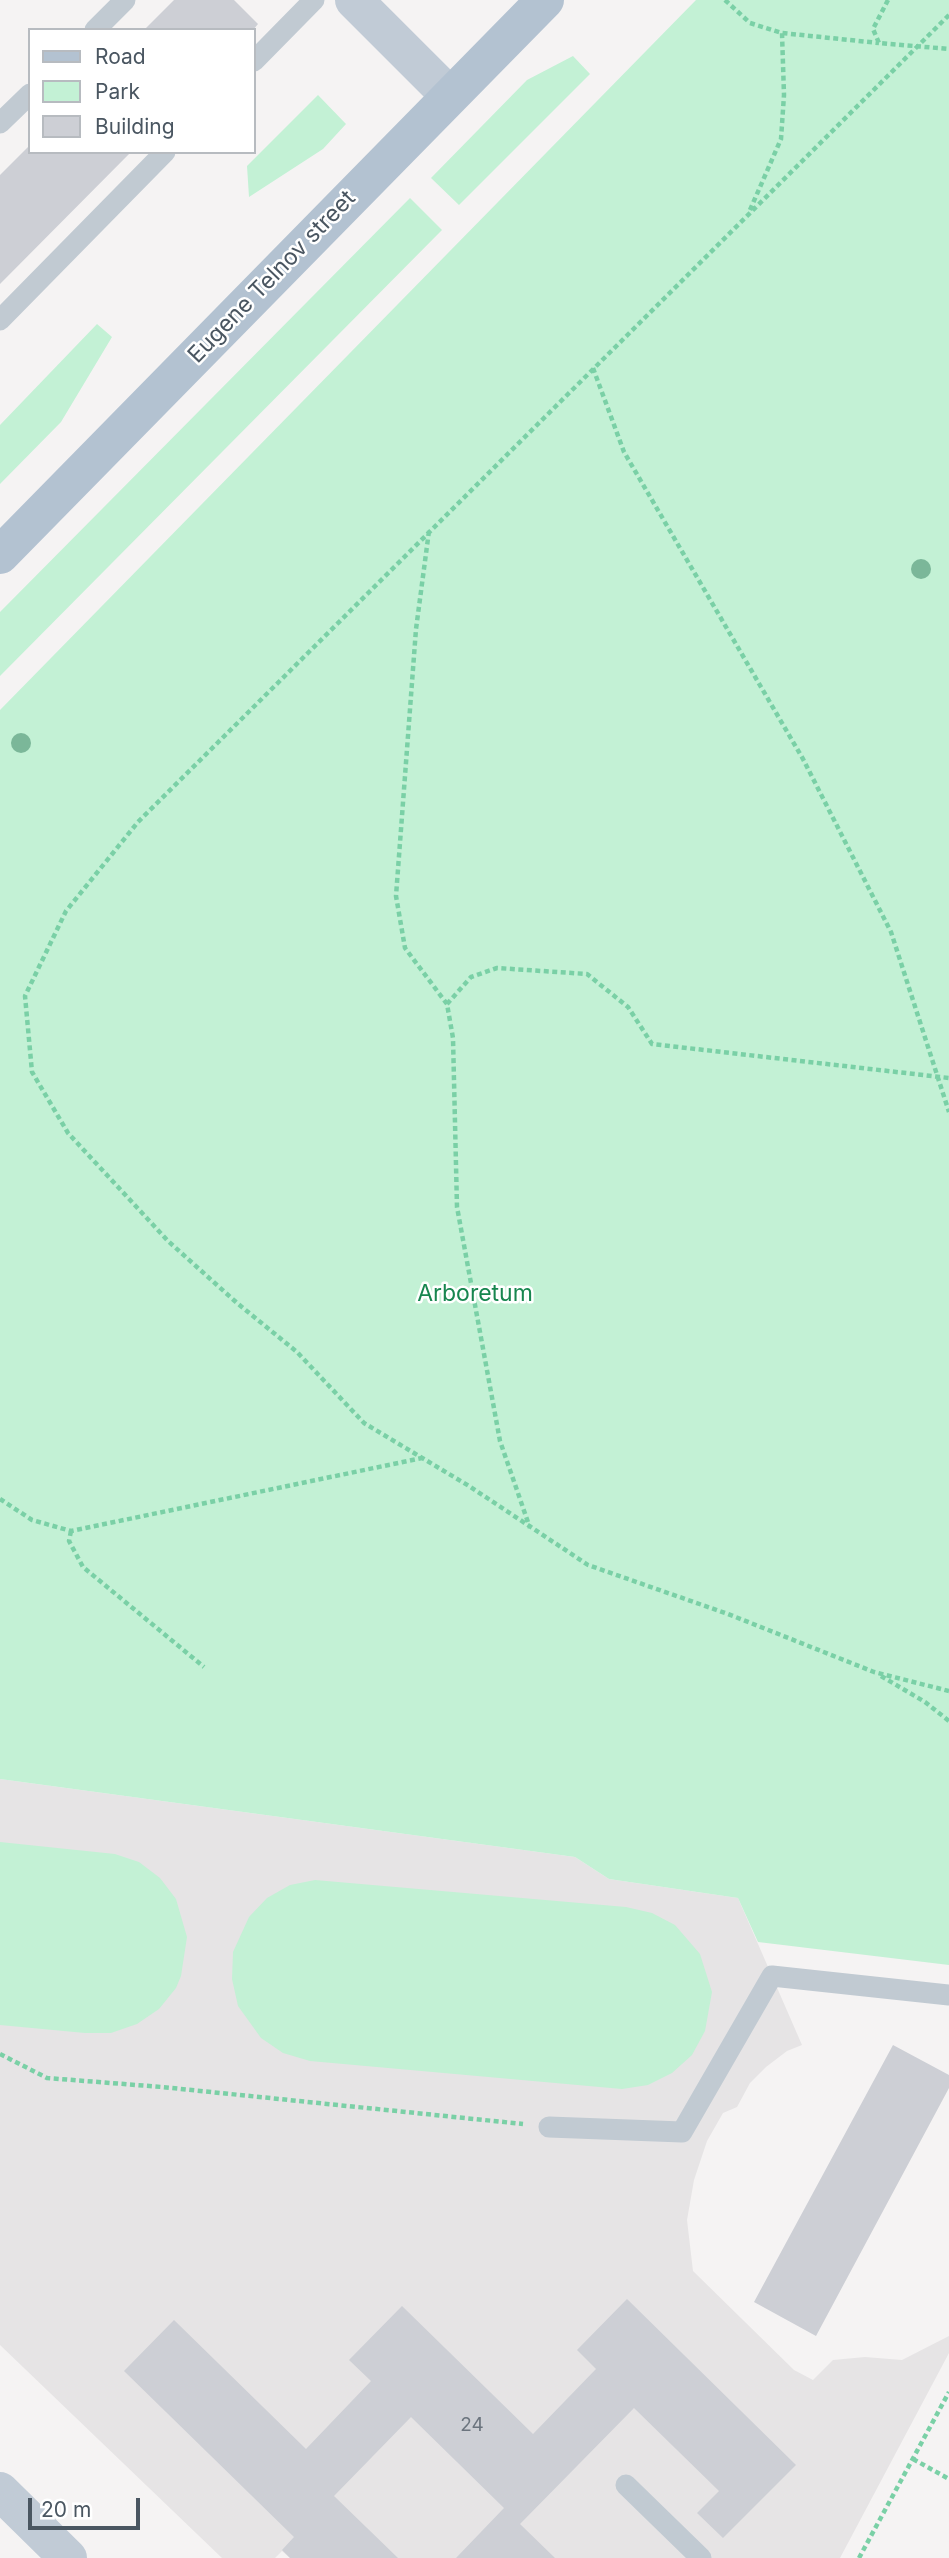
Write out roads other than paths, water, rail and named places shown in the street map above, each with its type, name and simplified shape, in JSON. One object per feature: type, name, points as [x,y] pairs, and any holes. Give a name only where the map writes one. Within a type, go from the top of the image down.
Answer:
[{"type":"main road","name":"Eugene Telnov street","points":[[0,555],[545,0]]},
{"type":"street","points":[[354,0],[449,95]]},
{"type":"street","points":[[0,2491],[68,2558]]},
{"type":"lane","points":[[97,28],[125,0]]},
{"type":"lane","points":[[256,59],[314,0]]},
{"type":"lane","points":[[0,123],[28,96]]},
{"type":"lane","points":[[0,320],[163,154]]},
{"type":"lane","points":[[549,2127],[682,2132],[772,1976],[949,1995]]},
{"type":"lane","points":[[626,2485],[701,2558]]},
{"type":"park label","name":"Arboretum","points":[[475,1294]]}]
